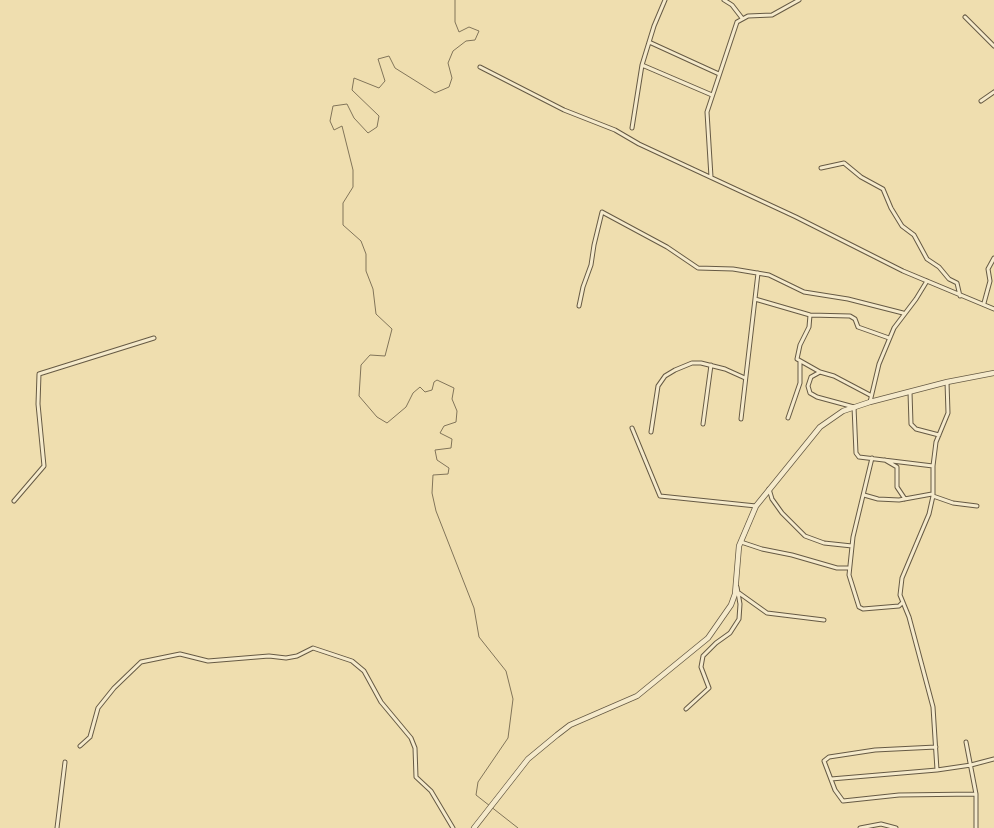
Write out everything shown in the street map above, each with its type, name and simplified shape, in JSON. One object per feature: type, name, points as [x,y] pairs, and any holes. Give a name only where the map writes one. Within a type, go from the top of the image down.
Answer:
[{"type":"street","points":[[632,128],[642,66],[664,0]]},
{"type":"street","points":[[724,0],[732,5],[742,18]]},
{"type":"street","points":[[711,177],[706,125],[712,95],[737,22],[742,18],[772,15],[799,0]]},
{"type":"street","points":[[965,17],[994,46]]},
{"type":"street","points":[[649,42],[719,74]]},
{"type":"street","points":[[642,66],[712,95]]},
{"type":"street","points":[[480,67],[564,110],[607,127],[926,281],[994,309]]},
{"type":"street","points":[[981,102],[994,92]]},
{"type":"street","points":[[822,168],[844,163],[861,177],[883,189],[891,208],[902,226],[914,235],[927,259],[939,267],[949,279],[957,283],[960,296]]},
{"type":"street","points":[[579,306],[591,265],[602,212],[667,247],[698,268],[733,269],[758,273],[782,280],[804,292],[848,299],[903,313]]},
{"type":"street","points":[[984,304],[990,281],[988,269],[994,257]]},
{"type":"street","points":[[741,419],[758,273]]},
{"type":"street","points":[[870,402],[870,395],[889,338],[903,313],[916,299],[926,281]]},
{"type":"street","points":[[755,299],[810,315],[850,316],[855,319],[858,327],[889,338]]},
{"type":"street","points":[[788,418],[800,383],[800,361],[797,353],[809,327],[810,315]]},
{"type":"street","points":[[14,501],[44,466],[38,404],[40,374],[154,338]]},
{"type":"street","points":[[800,361],[870,395]]},
{"type":"street","points":[[651,432],[658,386],[661,381],[684,366],[701,363],[745,378]]},
{"type":"street","points":[[703,424],[711,365]]},
{"type":"street","points":[[820,372],[812,377],[808,386],[810,393],[817,398],[854,407]]},
{"type":"street","points":[[474,828],[488,813],[528,758],[570,725],[637,696],[700,646],[726,614],[734,594],[741,542],[756,506],[820,426],[834,416],[870,402],[947,382],[994,373]]},
{"type":"street","points":[[937,770],[933,707],[907,611],[900,595],[902,578],[929,514],[933,466],[939,435],[948,413],[947,382]]},
{"type":"street","points":[[910,392],[910,424],[916,429],[939,435]]},
{"type":"street","points":[[854,407],[856,455],[863,458],[933,466]]},
{"type":"street","points":[[632,428],[660,496],[756,506]]},
{"type":"street","points":[[872,458],[848,568],[859,607],[862,609],[899,606],[902,603]]},
{"type":"street","points":[[884,459],[897,467],[897,487],[904,499]]},
{"type":"street","points":[[769,489],[772,499],[782,513],[804,536],[824,543],[852,546]]},
{"type":"street","points":[[864,495],[885,500],[932,495],[953,503],[976,506]]},
{"type":"street","points":[[741,542],[837,568],[848,568]]},
{"type":"street","points":[[686,710],[710,688],[702,673],[701,661],[716,642],[735,627],[740,612],[736,584]]},
{"type":"street","points":[[738,593],[767,613],[824,620]]},
{"type":"street","points":[[80,746],[90,737],[98,708],[114,688],[141,662],[180,654],[208,661],[268,656],[286,658],[298,656],[313,648],[352,661],[364,671],[381,702],[411,738],[415,748],[416,777],[431,792],[453,828]]},
{"type":"street","points":[[966,742],[976,794],[976,828]]},
{"type":"street","points":[[936,747],[875,750],[829,757],[824,761],[843,801],[899,795],[976,794]]},
{"type":"street","points":[[831,779],[937,770],[971,765],[994,759]]},
{"type":"street","points":[[57,828],[65,762]]},
{"type":"street","points":[[860,828],[881,824],[896,828]]},
{"type":"waterway","points":[[455,0],[455,22],[459,32],[469,27],[479,31],[475,40],[466,41],[453,51],[448,63],[452,78],[449,87],[435,93],[395,68],[389,56],[378,59],[385,81],[379,88],[354,78],[352,90],[379,116],[377,127],[368,133],[354,118],[347,104],[333,106],[330,121],[334,130],[342,126],[353,170],[353,187],[343,203],[343,225],[361,241],[366,254],[366,271],[373,289],[376,314],[392,329],[385,356],[370,355],[361,365],[359,396],[377,417],[387,423],[406,407],[413,393],[420,387],[425,392],[432,390],[434,382],[437,380],[454,388],[452,399],[457,411],[456,422],[444,426],[440,433],[452,439],[451,448],[435,450],[437,460],[449,468],[448,474],[433,475],[432,493],[436,511],[474,608],[479,637],[506,671],[513,699],[508,738],[478,782],[476,795],[518,828]]}]
